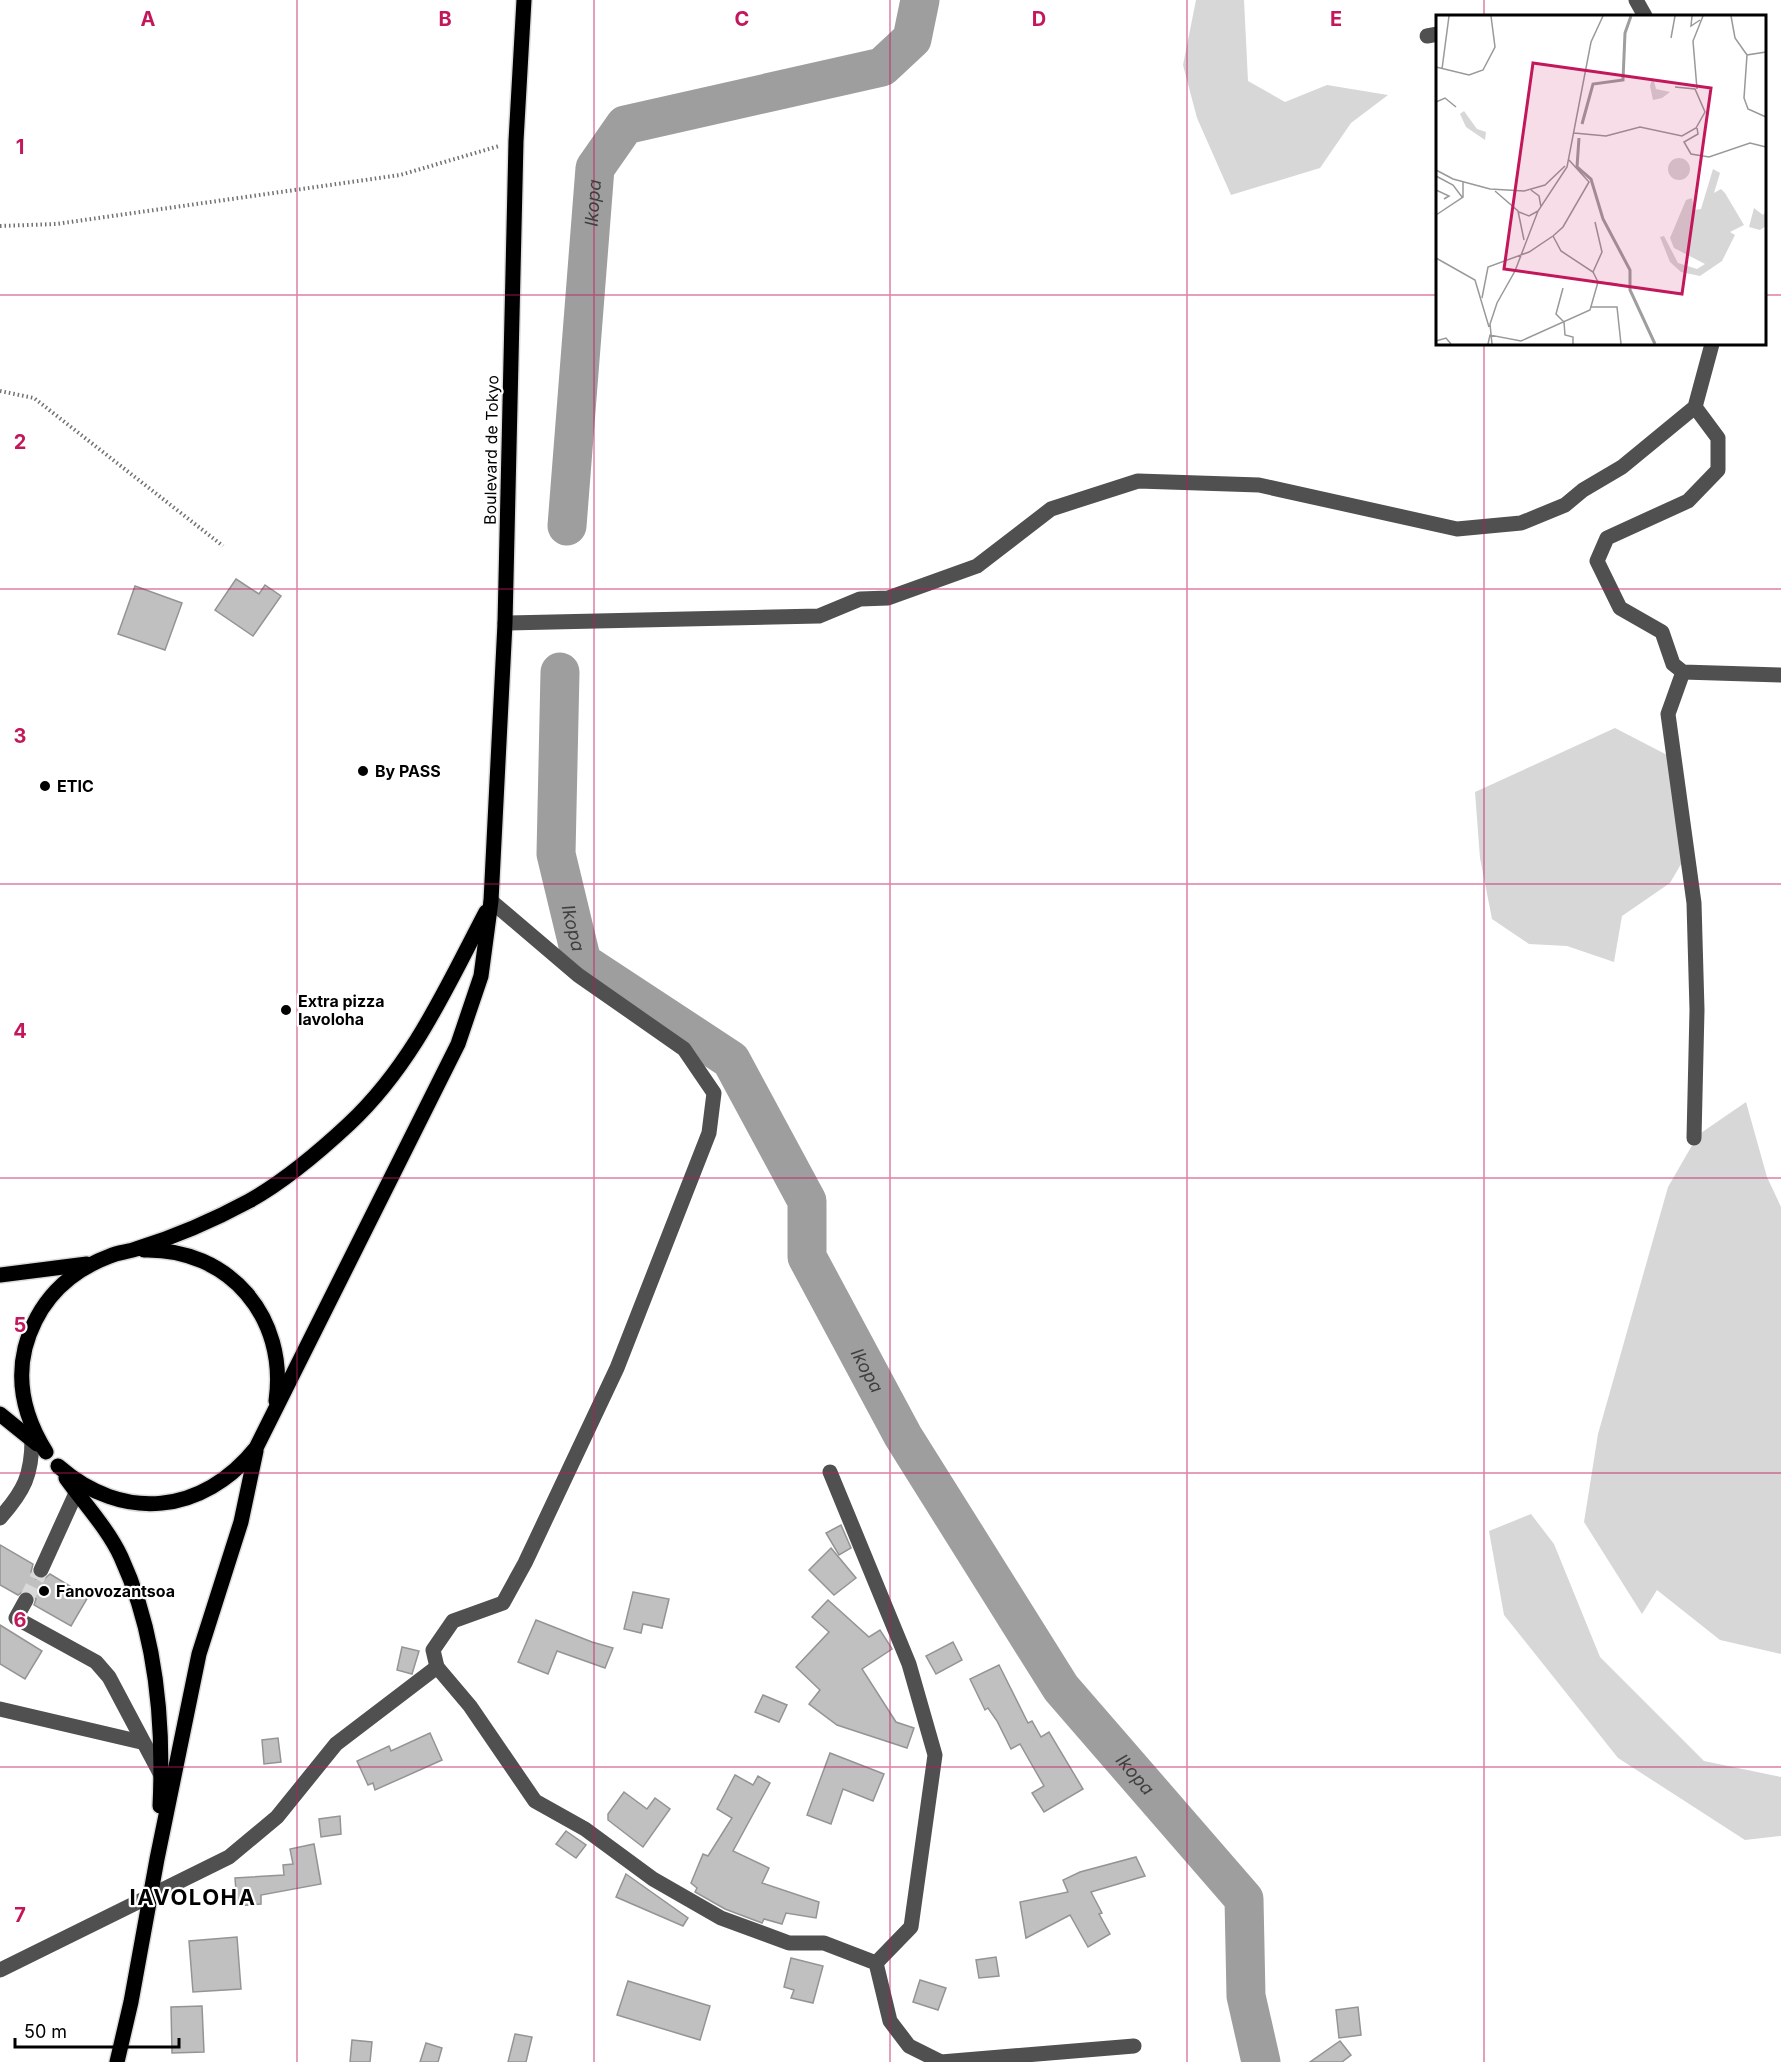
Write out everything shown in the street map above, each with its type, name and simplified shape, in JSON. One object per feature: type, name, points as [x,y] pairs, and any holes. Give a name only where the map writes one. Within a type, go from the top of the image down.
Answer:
[{"type":"main road","name":"Boulevard de Tokyo","points":[[270,1420],[458,1044],[482,976],[491,901],[505,623],[516,141],[524,0]]},
{"type":"main road","points":[[0,1275],[93,1263],[135,1250],[250,1201],[291,1173],[350,1124],[402,1066],[491,901]]},
{"type":"main road","points":[[58,1466],[74,1480],[111,1498],[151,1504],[172,1502],[211,1489],[236,1471],[256,1448],[270,1420],[276,1399],[277,1356],[267,1325],[251,1297],[236,1281],[199,1259],[167,1251],[135,1250]]},
{"type":"main road","points":[[46,1452],[35,1434],[23,1396],[23,1356],[36,1318],[46,1301],[75,1273],[93,1263]]},
{"type":"main road","points":[[0,1414],[32,1439],[58,1466],[120,1555],[140,1604],[152,1655],[163,1735],[157,1858]]},
{"type":"main road","points":[[117,2062],[199,1654],[241,1522],[256,1448]]},
{"type":"street","points":[[1636,0],[1644,15]]},
{"type":"street","points":[[505,623],[819,616],[860,599],[888,598],[977,566],[1051,509],[1138,481],[1259,485],[1457,529],[1521,523],[1565,505],[1583,490],[1622,467],[1695,407],[1712,345]]},
{"type":"street","points":[[1695,407],[1718,438],[1718,470],[1688,501],[1607,538],[1597,561],[1620,608],[1662,632],[1673,664],[1683,672],[1781,675]]},
{"type":"street","points":[[1683,672],[1668,714],[1694,903],[1697,1010],[1694,1138]]},
{"type":"street","points":[[491,901],[578,975],[684,1049],[714,1093],[709,1133],[617,1368],[525,1563],[502,1603],[453,1621],[433,1650],[437,1667],[470,1706],[535,1801],[585,1829],[653,1879],[721,1918],[789,1942],[824,1943],[876,1963]]},
{"type":"street","points":[[0,1518],[22,1489],[32,1464],[32,1439]]},
{"type":"street","points":[[830,1472],[909,1664],[936,1755],[911,1927],[876,1963]]},
{"type":"street","points":[[41,1570],[76,1493]]},
{"type":"street","points":[[26,1600],[16,1618],[96,1662],[109,1677],[141,1742],[161,1775]]},
{"type":"street","points":[[0,1970],[229,1857],[277,1817],[336,1744],[437,1667]]},
{"type":"street","points":[[0,1709],[141,1742]]},
{"type":"street","points":[[876,1963],[890,2021],[909,2046],[941,2062],[1134,2046]]},
{"type":"path","points":[[0,225],[56,224],[400,175],[516,141]]},
{"type":"path","points":[[0,391],[34,398],[223,546]]},
{"type":"shaded area","points":[[1196,0],[1244,0],[1248,81],[1285,102],[1327,85],[1388,95],[1351,123],[1320,168],[1231,195],[1197,118],[1183,65]]},
{"type":"shaded area","points":[[1615,728],[1671,757],[1691,847],[1670,883],[1622,916],[1614,962],[1567,946],[1529,944],[1492,919],[1480,858],[1475,792]]},
{"type":"shaded area","points":[[1746,1102],[1767,1177],[1781,1207],[1781,1654],[1720,1640],[1657,1590],[1642,1614],[1584,1522],[1598,1434],[1668,1187],[1698,1135]]},
{"type":"shaded area","points":[[1531,1514],[1554,1544],[1600,1657],[1704,1761],[1781,1777],[1781,1836],[1745,1840],[1618,1758],[1504,1615],[1489,1531]]},
{"type":"building","points":[[236,579],[259,594],[265,585],[281,596],[253,636],[215,610]]},
{"type":"building","points":[[135,586],[182,603],[165,650],[118,634]]},
{"type":"building","points":[[841,1525],[851,1548],[839,1555],[826,1533]]},
{"type":"building","name":"Fanovozantsoa","points":[[0,1545],[33,1564],[31,1572],[36,1579],[43,1580],[50,1574],[88,1597],[71,1626],[34,1605],[36,1599],[31,1592],[25,1590],[18,1595],[0,1585]]},
{"type":"building","points":[[831,1548],[856,1578],[834,1595],[809,1570]]},
{"type":"building","points":[[633,1592],[669,1599],[662,1628],[643,1624],[641,1633],[624,1629]]},
{"type":"building","points":[[828,1600],[869,1637],[880,1630],[891,1647],[892,1649],[862,1669],[896,1722],[914,1728],[907,1748],[837,1725],[809,1704],[820,1690],[796,1667],[829,1632],[812,1617]]},
{"type":"building","points":[[536,1620],[613,1648],[605,1668],[557,1651],[548,1674],[518,1662]]},
{"type":"building","points":[[0,1625],[42,1651],[25,1679],[0,1664]]},
{"type":"building","points":[[953,1642],[962,1660],[936,1674],[926,1656]]},
{"type":"building","points":[[402,1647],[419,1651],[412,1674],[397,1670]]},
{"type":"building","points":[[999,1665],[1028,1723],[1032,1721],[1041,1737],[1049,1732],[1083,1789],[1044,1812],[1032,1793],[1044,1786],[1020,1744],[1011,1749],[997,1721],[988,1708],[985,1710],[970,1679]]},
{"type":"building","points":[[763,1695],[787,1705],[779,1722],[755,1712]]},
{"type":"building","points":[[430,1733],[442,1760],[375,1790],[373,1783],[368,1785],[357,1761],[389,1746],[391,1751]]},
{"type":"building","points":[[278,1738],[281,1762],[264,1764],[262,1740]]},
{"type":"building","points":[[830,1753],[884,1774],[873,1801],[843,1789],[831,1824],[807,1815]]},
{"type":"building","points":[[735,1775],[753,1785],[758,1776],[770,1783],[733,1851],[769,1868],[762,1883],[819,1902],[816,1918],[786,1913],[782,1924],[764,1919],[762,1923],[725,1909],[695,1892],[697,1888],[691,1883],[703,1854],[708,1856],[732,1818],[717,1809]]},
{"type":"building","points":[[624,1792],[647,1809],[655,1798],[670,1809],[643,1847],[608,1820],[608,1814]]},
{"type":"building","points":[[340,1816],[341,1834],[321,1837],[319,1819]]},
{"type":"building","points":[[566,1831],[586,1845],[576,1858],[556,1844]]},
{"type":"building","points":[[314,1844],[321,1884],[261,1895],[261,1904],[237,1906],[235,1878],[284,1875],[283,1865],[293,1864],[290,1849]]},
{"type":"building","points":[[1136,1857],[1145,1876],[1091,1892],[1110,1934],[1088,1947],[1070,1915],[1026,1938],[1020,1902],[1068,1892],[1063,1880],[1080,1872]]},
{"type":"building","points":[[626,1874],[688,1918],[683,1926],[616,1897]]},
{"type":"building","points":[[237,1937],[241,1989],[193,1992],[189,1941]]},
{"type":"building","points":[[996,1957],[999,1976],[979,1978],[976,1960]]},
{"type":"building","points":[[791,1958],[823,1966],[813,2003],[791,1998],[794,1990],[784,1987]]},
{"type":"building","points":[[920,1980],[946,1988],[938,2010],[913,2002]]},
{"type":"building","points":[[628,1981],[710,2006],[700,2040],[617,2015]]},
{"type":"building","points":[[202,2006],[204,2052],[172,2053],[171,2007]]},
{"type":"building","points":[[1358,2007],[1361,2035],[1339,2038],[1336,2010]]},
{"type":"building","points":[[515,2034],[532,2037],[526,2062],[508,2062]]},
{"type":"building","points":[[352,2040],[372,2042],[370,2062],[350,2062]]},
{"type":"building","points":[[1340,2041],[1351,2055],[1342,2062],[1310,2062]]},
{"type":"building","points":[[426,2043],[442,2048],[438,2062],[420,2062]]},
{"type":"waterway","name":"Ikopa","points":[[567,526],[595,168],[625,125],[882,67],[912,39],[920,0]]},
{"type":"waterway","name":"Ikopa","points":[[560,672],[556,854],[582,962],[731,1060],[807,1201],[807,1257],[903,1436],[1061,1688],[1244,1899],[1246,1996],[1261,2062]]},
{"type":"tunnel","points":[[26,1600],[41,1570]]},
{"type":"place","name":"By PASS","points":[[363,771]]},
{"type":"place","name":"ETIC","points":[[45,786]]},
{"type":"place","name":"Extra pizza Iavoloha","points":[[286,1010]]},
{"type":"place","name":"Fanovozantsoa","points":[[44,1591]]},
{"type":"district","name":"IAVOLOHA","points":[[193,1897]]}]
